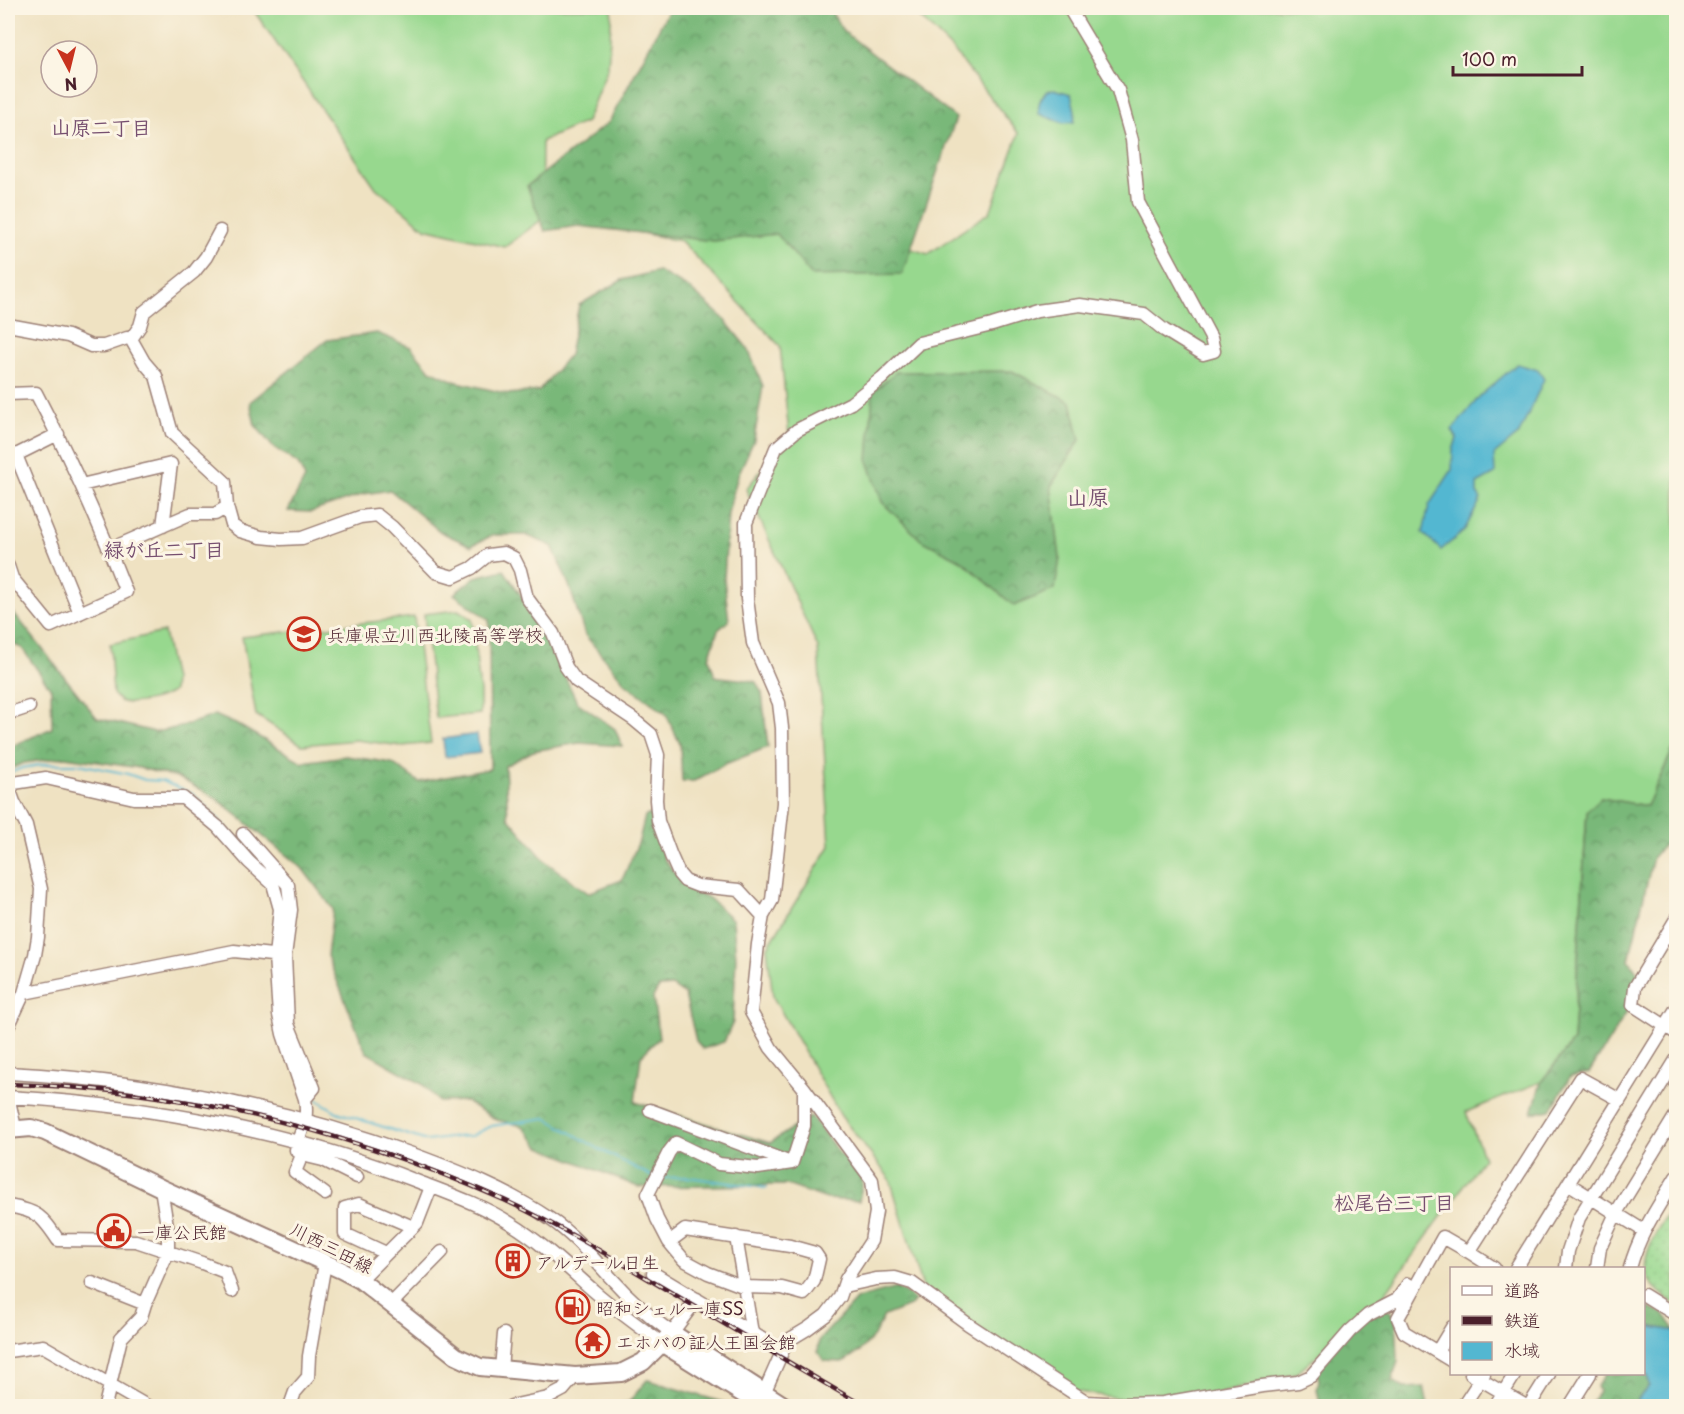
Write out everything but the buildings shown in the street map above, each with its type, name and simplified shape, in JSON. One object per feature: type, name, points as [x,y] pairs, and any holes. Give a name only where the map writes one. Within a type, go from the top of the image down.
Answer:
[{"type":"main road","name":"川西三田線","points":[[11,1129],[31,1128],[45,1132],[360,1280],[456,1356],[480,1367],[575,1376],[621,1373],[643,1362],[667,1339]]},
{"type":"main road","points":[[667,1339],[761,1401],[785,1407]]},
{"type":"street","points":[[761,1401],[787,1341],[826,1315],[840,1297],[846,1279],[871,1240],[876,1212],[872,1180],[804,1088],[771,1048],[751,1012],[763,916],[772,900],[783,803],[782,728],[779,703],[753,643],[747,599],[746,523],[776,448],[797,430],[851,403],[919,343],[1037,311],[1080,305],[1144,314],[1164,330],[1203,354],[1214,351],[1211,338],[1138,202],[1132,140],[1118,90],[1070,8]]},
{"type":"street","points":[[131,339],[140,326],[144,312],[194,272],[206,257],[220,231]]},
{"type":"street","points":[[8,325],[68,336],[91,346],[131,339]]},
{"type":"street","points":[[131,339],[144,362],[156,376],[172,433],[225,483],[226,507],[232,525],[240,531],[261,537],[302,538],[360,517],[377,515],[436,572],[453,577],[472,568],[488,555],[504,553],[514,558],[520,570],[527,598],[553,633],[566,667],[576,681],[633,719],[651,734],[658,755],[656,800],[658,821],[680,874],[685,880],[698,886],[739,890],[763,916]]},
{"type":"street","points":[[8,394],[36,393],[58,434],[110,549],[126,592],[51,626],[12,578],[8,566]]},
{"type":"street","points":[[58,434],[12,457],[80,613]]},
{"type":"street","points":[[81,485],[171,464],[163,526]]},
{"type":"street","points":[[110,549],[190,514],[215,514],[226,507]]},
{"type":"street","points":[[8,714],[29,707]]},
{"type":"street","points":[[8,1027],[24,993],[38,937],[41,889],[26,825],[10,791],[14,783],[46,778],[134,798],[183,798],[218,827],[249,862],[273,884],[280,909],[279,1015],[307,1110],[296,1150],[302,1155],[323,1160],[357,1177]]},
{"type":"street","points":[[243,834],[288,885],[291,910],[280,956]]},
{"type":"street","points":[[1671,1030],[1633,1005],[1635,987],[1677,919]]},
{"type":"street","points":[[24,993],[234,951],[280,956]]},
{"type":"street","points":[[1517,1267],[1620,1100],[1671,1030],[1677,1009]]},
{"type":"street","points":[[1566,1267],[1568,1251],[1579,1218],[1677,1060]]},
{"type":"street","points":[[8,1073],[88,1079],[215,1098],[306,1120],[356,1135],[468,1176],[513,1197],[562,1228],[641,1308],[667,1339]]},
{"type":"street","points":[[1469,1252],[1580,1078],[1620,1100]]},
{"type":"street","points":[[792,1163],[804,1126],[804,1088]]},
{"type":"street","points":[[11,1129],[8,1097],[70,1101],[133,1108],[210,1121],[298,1141],[367,1162],[479,1206],[510,1223],[554,1255],[595,1292],[667,1339]]},
{"type":"street","points":[[650,1110],[792,1163]]},
{"type":"street","points":[[1597,1267],[1600,1248],[1616,1213],[1677,1115]]},
{"type":"street","points":[[669,1242],[686,1230],[790,1246],[815,1253],[819,1259],[814,1281],[804,1294],[782,1288],[745,1287],[708,1273],[684,1260],[669,1242],[648,1194],[669,1152],[676,1143],[719,1164],[758,1168],[792,1163]]},
{"type":"street","points":[[302,1155],[296,1172],[325,1194]]},
{"type":"street","points":[[1631,1267],[1644,1230],[1677,1177]]},
{"type":"street","points":[[1569,1184],[1644,1230]]},
{"type":"street","points":[[360,1280],[417,1223],[431,1187]]},
{"type":"street","points":[[105,1407],[121,1338],[141,1317],[168,1252],[168,1232],[161,1188]]},
{"type":"street","points":[[386,1253],[345,1234],[345,1208],[359,1204],[412,1227]]},
{"type":"street","points":[[8,1206],[21,1208],[42,1217],[58,1240],[136,1241],[202,1263],[225,1272],[232,1291]]},
{"type":"street","points":[[736,1237],[752,1333]]},
{"type":"street","points":[[1450,1360],[1404,1332],[1398,1318],[1443,1237],[1489,1267]]},
{"type":"street","points":[[390,1305],[442,1252]]},
{"type":"street","points":[[290,1407],[295,1392],[308,1377],[309,1356],[325,1263]]},
{"type":"street","points":[[653,1273],[782,1351]]},
{"type":"street","points":[[595,1292],[601,1293],[608,1290],[612,1278]]},
{"type":"street","points":[[844,1286],[886,1278],[912,1283],[968,1324],[1086,1402],[1121,1404],[1163,1403],[1298,1382],[1311,1376],[1350,1331],[1368,1315],[1397,1300],[1407,1284],[1414,1289]]},
{"type":"street","points":[[92,1283],[145,1304]]},
{"type":"street","points":[[1645,1296],[1677,1316]]},
{"type":"street","points":[[667,1339],[697,1299]]},
{"type":"street","points":[[1437,1352],[1450,1330]]},
{"type":"street","points":[[501,1369],[504,1334]]},
{"type":"street","points":[[8,1351],[43,1346],[147,1407]]},
{"type":"street","points":[[1464,1407],[1478,1375],[1527,1407],[1548,1375]]},
{"type":"street","points":[[1495,1407],[1514,1375]]},
{"type":"street","points":[[1570,1407],[1589,1375]]},
{"type":"street","points":[[511,1407],[548,1398],[563,1389],[575,1376]]},
{"type":"green space","points":[[252,8],[612,8],[608,67],[586,122],[542,141],[541,220],[505,247],[425,228],[376,188]]},
{"type":"green space","points":[[670,8],[829,8],[843,31],[956,118],[902,274],[812,276],[777,234],[714,241],[578,226],[545,231],[527,186],[609,122]]},
{"type":"green space","points":[[910,8],[1676,8],[1676,743],[1647,806],[1601,798],[1587,811],[1573,1041],[1541,1082],[1466,1112],[1484,1158],[1379,1302],[1297,1373],[1172,1406],[1072,1391],[925,1294],[890,1179],[841,1116],[773,997],[767,948],[830,846],[818,648],[746,489],[789,435],[780,346],[681,241],[616,228],[840,227],[928,254],[990,212],[1019,134],[953,50]]},
{"type":"green space","points":[[658,271],[689,288],[723,318],[748,349],[763,386],[754,440],[738,475],[728,513],[724,579],[729,621],[718,630],[709,658],[715,676],[756,682],[762,693],[768,747],[725,764],[694,781],[682,781],[680,744],[666,714],[625,683],[585,635],[569,585],[552,546],[526,535],[493,535],[471,546],[441,532],[390,490],[364,494],[311,512],[288,511],[305,478],[298,464],[272,446],[255,425],[250,402],[327,340],[377,333],[411,347],[430,370],[454,381],[508,394],[539,391],[569,355],[579,305],[622,280]]},
{"type":"green space","points":[[1012,371],[1071,402],[1080,440],[1051,486],[1060,558],[1055,589],[1014,606],[962,561],[921,540],[882,502],[868,461],[873,392],[896,372]]},
{"type":"green space","points":[[504,570],[539,622],[577,702],[615,729],[622,746],[579,743],[533,751],[505,766],[508,817],[546,862],[588,893],[622,880],[639,841],[645,816],[654,813],[664,859],[684,885],[709,898],[733,920],[736,957],[733,1022],[724,1042],[703,1049],[696,1041],[685,995],[672,986],[659,987],[653,997],[659,1038],[641,1056],[635,1102],[770,1143],[811,1116],[863,1180],[859,1201],[827,1199],[787,1185],[638,1187],[540,1147],[523,1126],[497,1120],[465,1101],[439,1102],[422,1084],[366,1052],[327,956],[333,909],[302,868],[216,798],[179,778],[140,768],[65,757],[24,763],[8,770],[8,748],[52,728],[51,689],[22,648],[8,642],[8,608],[97,718],[155,732],[180,727],[215,715],[240,726],[302,762],[346,756],[392,763],[419,782],[490,769],[489,620],[454,594],[475,577]]},
{"type":"green space","points":[[458,610],[472,619],[480,691],[480,714],[436,718],[424,614]]},
{"type":"green space","points":[[414,617],[431,743],[402,746],[356,740],[302,745],[256,715],[242,637]]},
{"type":"green space","points":[[164,632],[174,680],[173,691],[163,697],[148,701],[132,703],[120,701],[113,694],[110,644]]},
{"type":"green space","points":[[1676,743],[1676,832],[1653,857],[1629,960],[1638,973],[1627,1012],[1589,1073],[1570,1077],[1551,1110],[1532,1113],[1541,1082],[1573,1041],[1587,811],[1601,798],[1647,806]]},
{"type":"green space","points":[[1676,1200],[1676,1305],[1651,1283],[1646,1274],[1646,1263],[1652,1240]]},
{"type":"green space","points":[[897,1288],[915,1300],[912,1305],[884,1316],[874,1336],[860,1351],[843,1362],[824,1361],[818,1352],[819,1340],[857,1299]]},
{"type":"green space","points":[[1380,1301],[1396,1318],[1398,1361],[1392,1381],[1404,1388],[1424,1387],[1428,1406],[1321,1406],[1317,1390],[1319,1380],[1314,1363]]},
{"type":"green space","points":[[1645,1306],[1664,1314],[1676,1331],[1647,1326],[1645,1334]]},
{"type":"green space","points":[[1604,1375],[1641,1375],[1648,1376],[1649,1386],[1638,1399],[1639,1406],[1588,1406],[1599,1392],[1597,1386]]},
{"type":"green space","points":[[647,1380],[735,1406],[611,1406],[629,1402]]},
{"type":"water","points":[[1054,89],[1071,94],[1075,111],[1074,122],[1063,123],[1039,114],[1041,98],[1046,92]]},
{"type":"water","points":[[1517,364],[1538,370],[1544,379],[1519,434],[1494,455],[1495,474],[1477,484],[1477,493],[1481,499],[1464,531],[1441,550],[1423,533],[1429,505],[1452,470],[1453,450],[1457,438],[1452,430],[1480,396]]},
{"type":"water","points":[[477,734],[480,753],[445,757],[443,739]]},
{"type":"water","points":[[1647,1326],[1676,1331],[1676,1406],[1639,1406],[1638,1399],[1649,1386],[1648,1376],[1641,1375],[1645,1375]]},
{"type":"waterway","points":[[8,774],[22,768],[46,764],[79,764],[128,774],[145,780],[162,781],[193,794],[256,858]]},
{"type":"waterway","points":[[280,884],[284,899]]},
{"type":"waterway","points":[[311,1096],[337,1112],[427,1141],[471,1136],[491,1126],[546,1118],[653,1177]]},
{"type":"waterway","points":[[661,1178],[688,1177],[766,1188]]},
{"type":"railway","points":[[8,1084],[72,1087],[136,1094],[262,1117],[384,1153],[445,1175],[504,1200],[562,1229],[864,1406]]},
{"type":"place","name":"兵庫県立川西北陵高等学校","points":[[304,634]]},
{"type":"place","name":"一庫公民館","points":[[114,1231]]},
{"type":"place","name":"アルデール日生","points":[[513,1261]]},
{"type":"place","name":"昭和シェル一庫SS","points":[[573,1307]]},
{"type":"place","name":"エホバの証人王国会館","points":[[593,1341]]},
{"type":"district","name":"山原二丁目","points":[[101,127]]},
{"type":"district","name":"山原","points":[[1088,496]]},
{"type":"district","name":"緑が丘二丁目","points":[[164,549]]},
{"type":"district","name":"松尾台三丁目","points":[[1394,1202]]}]
